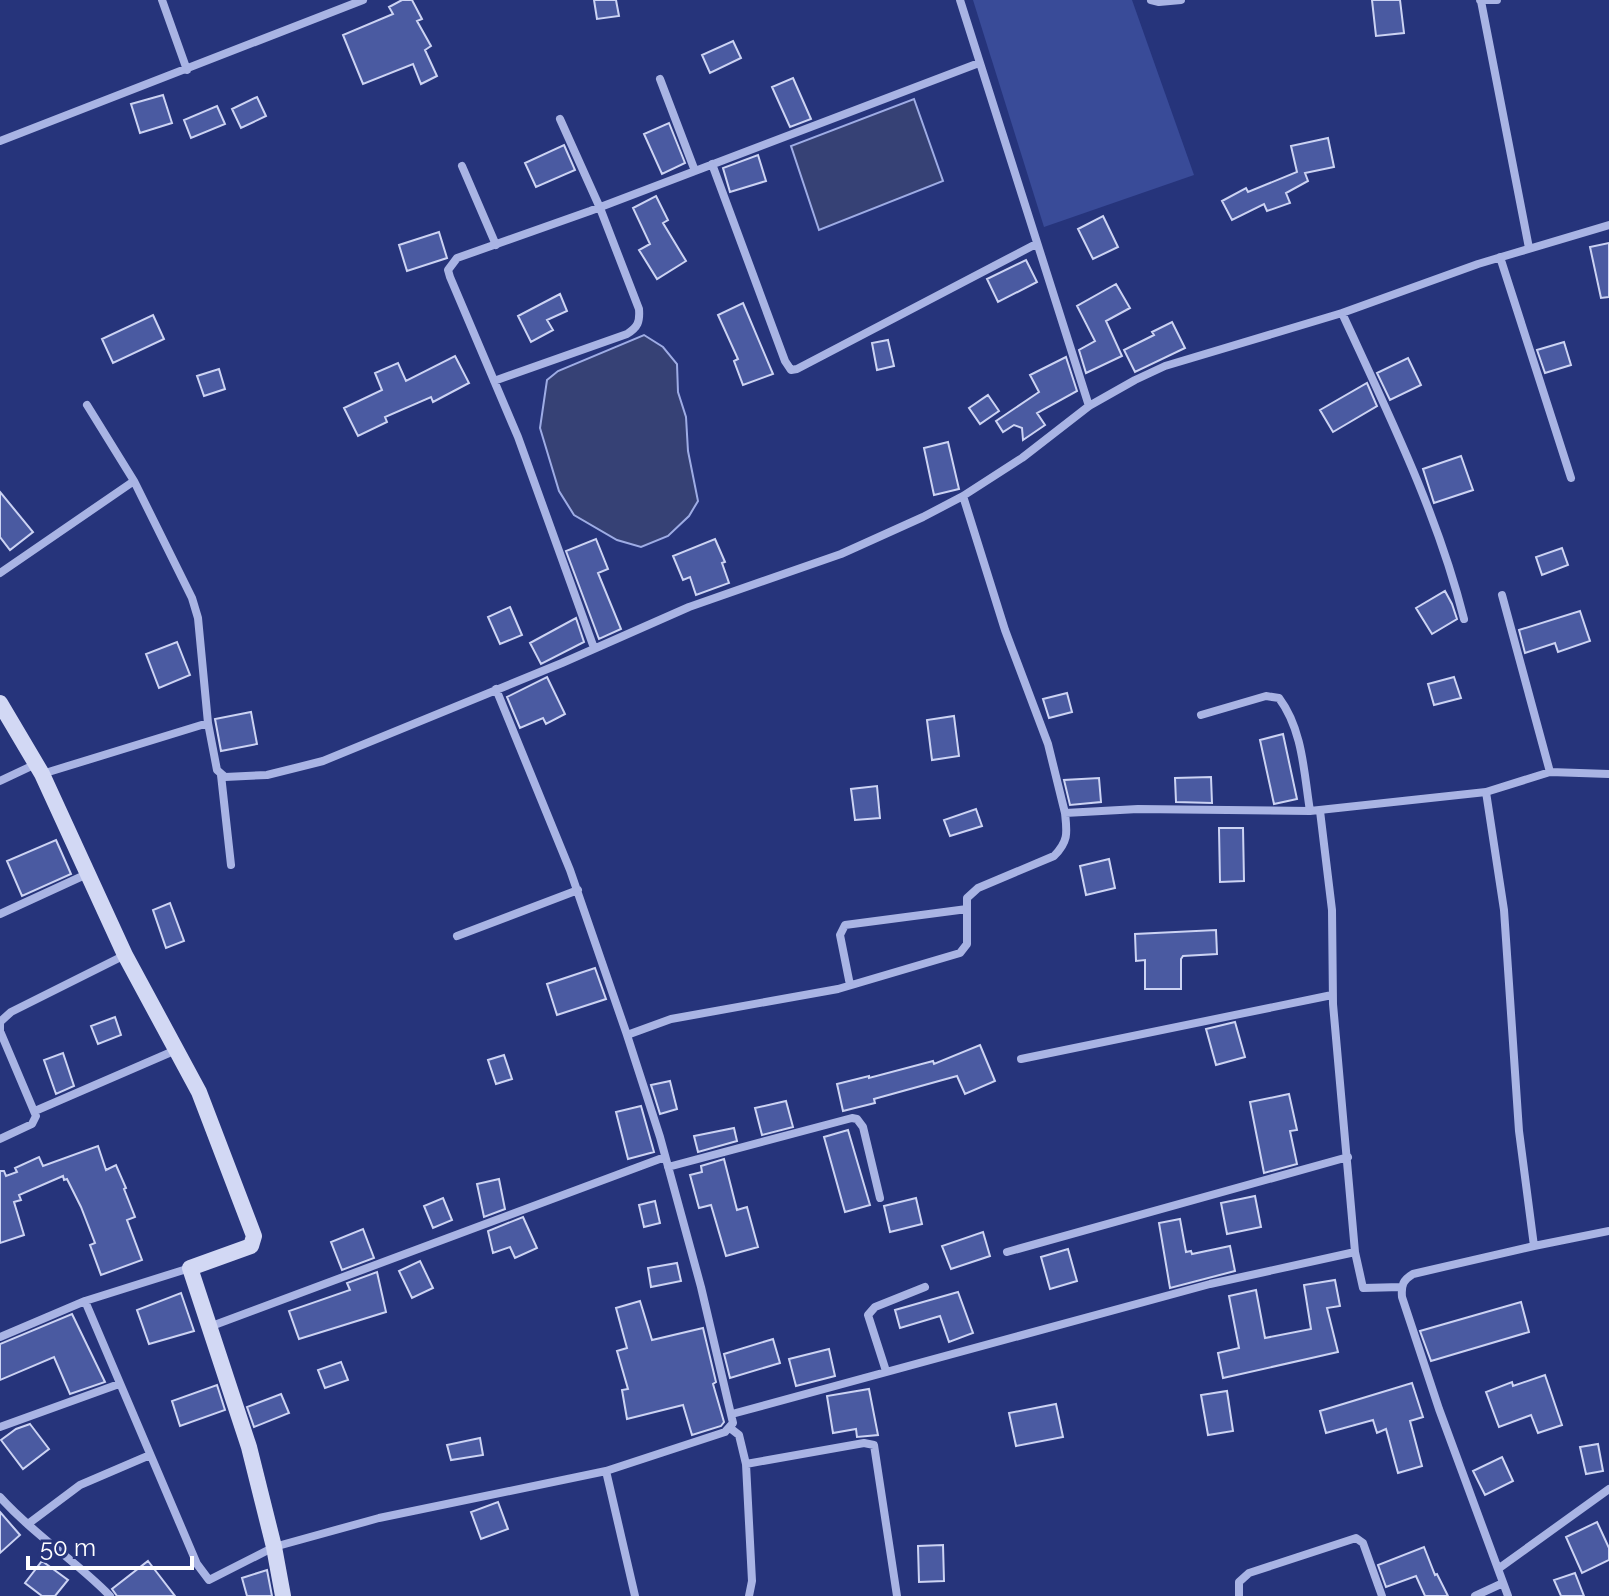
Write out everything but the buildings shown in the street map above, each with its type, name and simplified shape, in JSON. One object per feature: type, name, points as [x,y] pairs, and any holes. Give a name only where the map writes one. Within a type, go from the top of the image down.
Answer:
[{"type":"street","points":[[162,0],[187,70]]},
{"type":"street","points":[[0,141],[363,0]]},
{"type":"street","points":[[960,0],[1089,406]]},
{"type":"street","points":[[1151,0],[1181,0]]},
{"type":"street","points":[[1497,0],[1480,0],[1529,248]]},
{"type":"street","points":[[594,648],[518,437],[448,270],[457,258],[600,208],[979,63]]},
{"type":"street","points":[[660,79],[695,171]]},
{"type":"street","points":[[494,381],[627,334],[637,328],[640,319],[639,309],[600,208],[560,119]]},
{"type":"street","points":[[712,164],[791,370],[1036,244]]},
{"type":"street","points":[[462,166],[496,245]]},
{"type":"street","points":[[87,405],[134,481],[192,598],[198,618],[208,723],[217,770],[225,777],[267,775],[323,761],[689,607],[841,554],[923,517],[963,496],[1022,458],[1089,406],[1165,366],[1342,313],[1500,257],[1609,225]]},
{"type":"street","points":[[1500,257],[1571,478]]},
{"type":"street","points":[[1342,313],[1406,450],[1435,522],[1454,577],[1464,619]]},
{"type":"street","points":[[0,573],[134,481]]},
{"type":"street","points":[[627,1035],[671,1019],[850,985],[960,953],[967,944],[967,898],[973,890],[1054,856],[1064,846],[1067,831],[1065,813],[1048,744],[1005,630],[963,496]]},
{"type":"street","points":[[1502,595],[1550,772]]},
{"type":"street","points":[[496,689],[578,890],[627,1035],[668,1167],[732,1414],[730,1428]]},
{"type":"street","points":[[1201,715],[1266,696],[1279,698],[1286,707],[1297,736],[1315,811],[1332,910],[1332,995],[1355,1252],[1363,1288],[1401,1287]]},
{"type":"street","points":[[0,703],[40,769],[125,955],[199,1092],[255,1240],[251,1246],[85,1301],[0,1337]]},
{"type":"street","points":[[0,781],[208,723]]},
{"type":"street","points":[[1065,813],[1138,809],[1315,811],[1486,792],[1550,772],[1609,774]]},
{"type":"street","points":[[221,775],[231,865]]},
{"type":"street","points":[[1486,792],[1504,910],[1519,1131],[1534,1246]]},
{"type":"street","points":[[0,914],[87,874]]},
{"type":"street","points":[[457,936],[578,890]]},
{"type":"street","points":[[850,985],[840,935],[845,925],[967,909]]},
{"type":"street","points":[[0,1139],[36,1121],[35,1111],[0,1031],[0,1022],[11,1012],[125,955]]},
{"type":"street","points":[[1021,1059],[1332,995]]},
{"type":"street","points":[[35,1111],[177,1050]]},
{"type":"street","points":[[668,1167],[852,1118],[863,1127],[880,1198]]},
{"type":"street","points":[[209,1327],[665,1157]]},
{"type":"street","points":[[1007,1252],[1348,1157]]},
{"type":"street","points":[[1508,1596],[1439,1409],[1401,1287],[1405,1278],[1413,1274],[1609,1231]]},
{"type":"street","points":[[732,1414],[1210,1284],[1355,1252]]},
{"type":"street","points":[[190,1268],[249,1447],[283,1596]]},
{"type":"street","points":[[886,1371],[868,1315],[875,1307],[925,1287]]},
{"type":"street","points":[[85,1301],[197,1564],[209,1580],[274,1547],[379,1518],[606,1471],[730,1428]]},
{"type":"street","points":[[0,1427],[119,1384]]},
{"type":"street","points":[[730,1428],[739,1435],[746,1464],[752,1581],[749,1596]]},
{"type":"street","points":[[746,1464],[864,1443],[874,1445],[897,1596]]},
{"type":"street","points":[[28,1524],[80,1485],[150,1455]]},
{"type":"street","points":[[606,1471],[635,1596]]},
{"type":"street","points":[[1498,1569],[1609,1489]]},
{"type":"street","points":[[0,1497],[86,1571],[110,1596]]},
{"type":"street","points":[[1239,1596],[1239,1582],[1249,1573],[1356,1538],[1363,1543],[1382,1596]]},
{"type":"street","points":[[1475,1596],[1503,1583]]},
{"type":"shaded area","points":[[973,0],[1132,0],[1194,175],[1044,227]]},
{"type":"shaded area","points":[[914,99],[943,181],[819,230],[791,146]]},
{"type":"shaded area","points":[[644,335],[663,347],[677,364],[678,392],[686,417],[688,451],[698,501],[689,516],[668,536],[641,547],[617,540],[574,515],[559,491],[540,428],[547,380],[558,371]]}]
